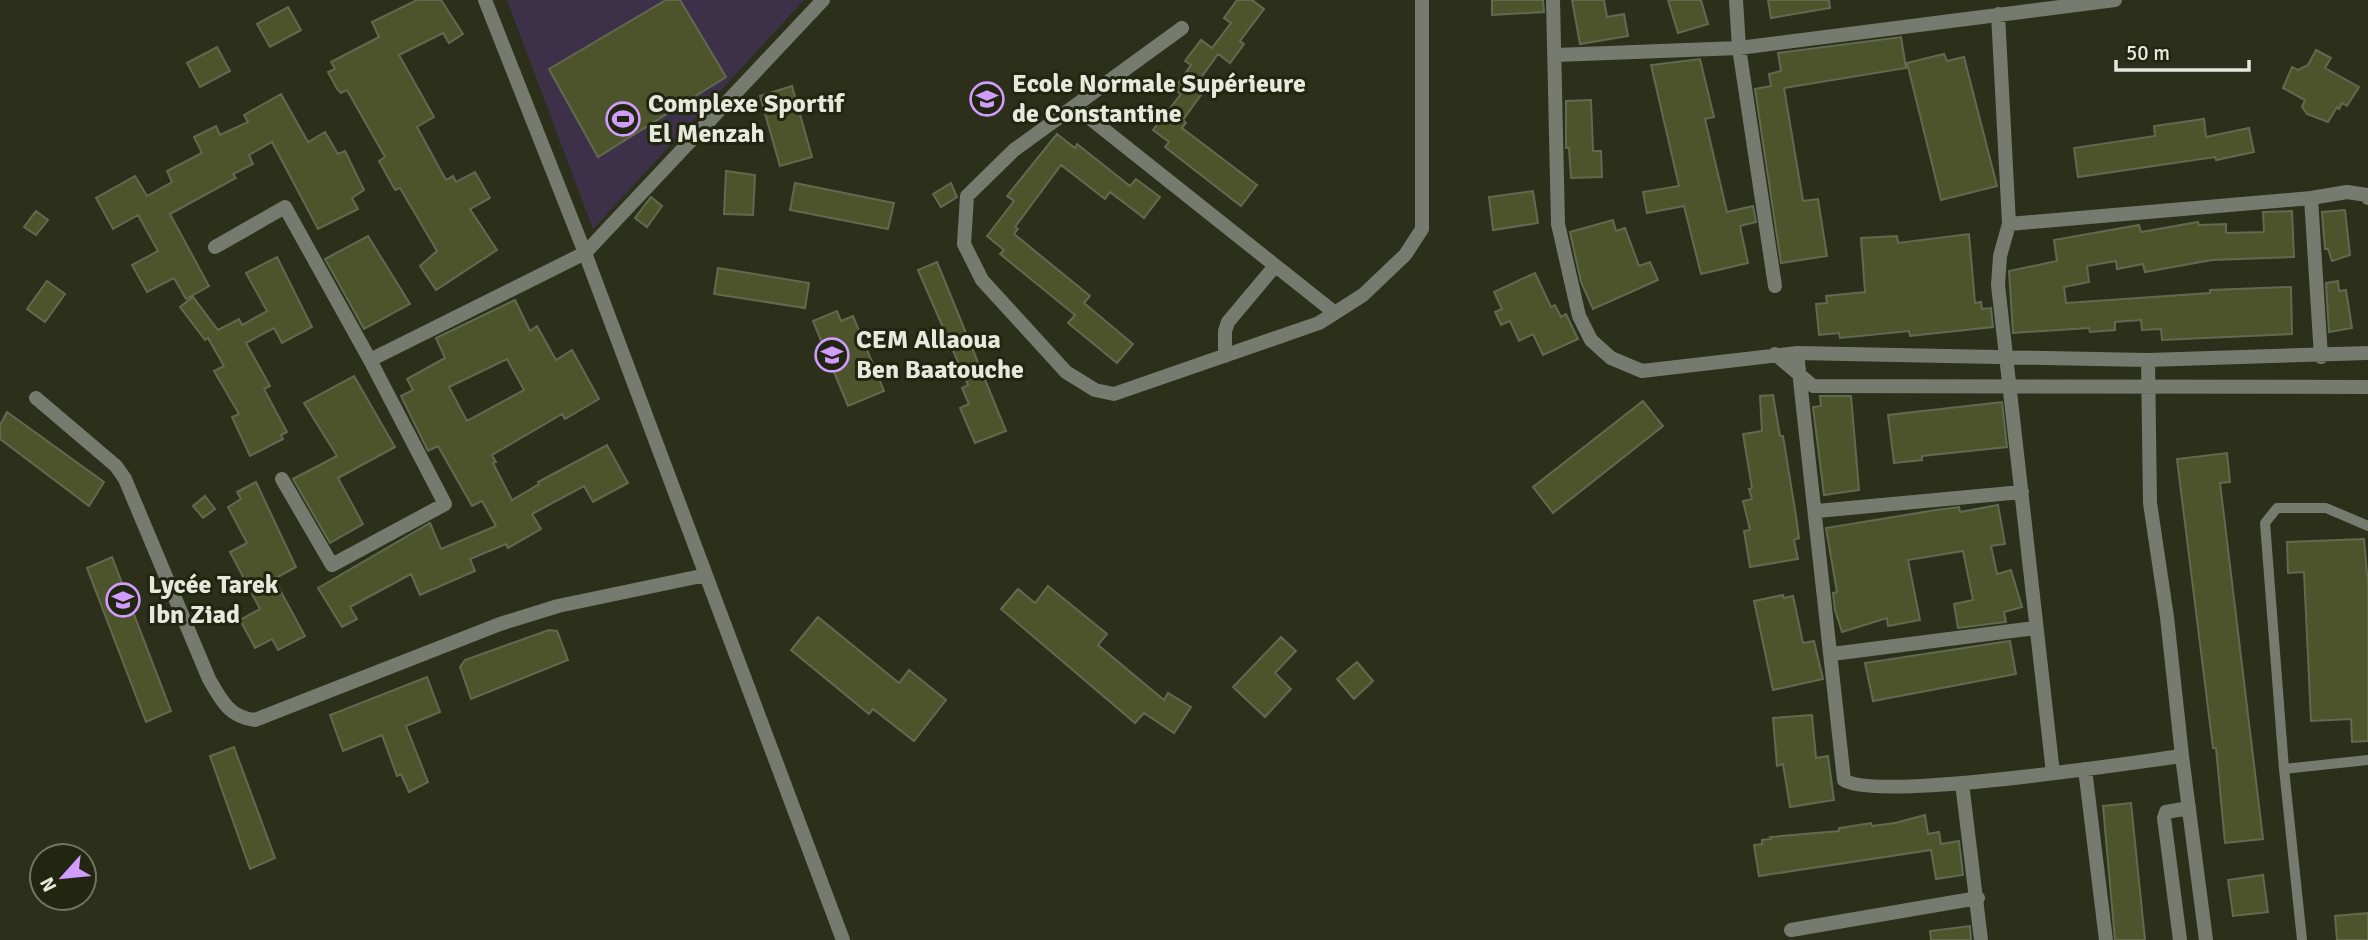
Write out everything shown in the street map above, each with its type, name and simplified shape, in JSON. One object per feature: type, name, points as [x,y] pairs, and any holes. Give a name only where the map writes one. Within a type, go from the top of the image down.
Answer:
[{"type":"street","points":[[485,0],[585,253],[842,940]]},
{"type":"street","points":[[370,360],[585,253],[823,0]]},
{"type":"street","points":[[1182,28],[1077,108],[1014,150],[967,196],[964,244],[982,280],[1066,372],[1095,390],[1114,394],[1319,323],[1363,295],[1405,255],[1422,229],[1422,0]]},
{"type":"street","points":[[1553,0],[1558,224],[1579,316],[1591,340],[1611,358],[1642,371],[1797,353],[2148,360],[2321,357],[2368,353]]},
{"type":"street","points":[[1736,0],[1739,48],[1775,286]]},
{"type":"street","points":[[1556,55],[1739,48],[2115,0]]},
{"type":"street","points":[[1998,14],[2009,224],[2000,256],[1998,285],[2053,773]]},
{"type":"street","points":[[1077,108],[1335,313]]},
{"type":"street","points":[[2009,224],[2311,198],[2347,192],[2367,195],[2368,198]]},
{"type":"street","points":[[2311,198],[2321,357]]},
{"type":"street","points":[[215,247],[285,207],[370,360],[445,504],[332,565],[282,479]]},
{"type":"street","points":[[1225,356],[1224,331],[1228,322],[1275,266]]},
{"type":"street","points":[[1797,353],[1817,511],[1844,780],[1862,785],[1962,783],[2182,756]]},
{"type":"street","points":[[1775,355],[1801,379],[1813,386],[2368,387]]},
{"type":"street","points":[[2148,360],[2150,503],[2167,617],[2206,940]]},
{"type":"street","points":[[36,398],[116,466],[125,479],[209,679],[224,705],[239,718],[255,720],[500,624],[558,606],[706,575]]},
{"type":"street","points":[[1817,511],[2022,492]]},
{"type":"street","points":[[1832,654],[2035,628]]},
{"type":"street","points":[[2085,769],[2106,940]]},
{"type":"street","points":[[1962,783],[1981,940]]},
{"type":"street","points":[[2180,940],[2164,818],[2166,812],[2189,808]]},
{"type":"street","points":[[1791,930],[1978,898]]},
{"type":"lane","points":[[2302,940],[2284,769],[2265,523],[2277,508],[2326,508],[2368,526]]},
{"type":"lane","points":[[2284,769],[2368,760]]},
{"type":"shaded area","name":"Complexe Sportif El Menzah","points":[[507,0],[804,0],[593,229]]},
{"type":"building","points":[[417,0],[441,0],[463,34],[449,43],[443,33],[399,55],[434,117],[417,127],[446,180],[453,176],[456,182],[475,172],[490,198],[470,209],[497,250],[436,290],[420,266],[437,251],[400,188],[395,190],[379,161],[385,157],[347,90],[341,93],[328,72],[335,69],[331,62],[379,37],[372,22]]},
{"type":"building","points":[[666,0],[680,0],[726,77],[598,157],[549,69]]},
{"type":"building","points":[[1237,0],[1252,0],[1264,9],[1240,41],[1244,44],[1230,63],[1218,54],[1198,82],[1206,88],[1183,120],[1186,123],[1182,128],[1257,185],[1241,206],[1165,147],[1169,142],[1153,130],[1181,94],[1174,89],[1191,65],[1185,61],[1201,40],[1212,48],[1231,23],[1224,18]]},
{"type":"building","points":[[1492,0],[1543,0],[1544,12],[1492,15]]},
{"type":"building","points":[[1572,0],[1604,0],[1607,17],[1624,14],[1628,36],[1580,44]]},
{"type":"building","points":[[1668,0],[1701,0],[1708,24],[1678,33]]},
{"type":"building","points":[[1768,0],[1829,0],[1830,8],[1771,18]]},
{"type":"building","points":[[288,7],[301,30],[270,47],[257,24]]},
{"type":"building","points":[[1901,37],[1906,68],[1784,88],[1803,201],[1818,199],[1827,256],[1781,263],[1755,89],[1771,86],[1769,74],[1781,71],[1778,53]]},
{"type":"building","points":[[217,47],[230,71],[200,87],[187,63]]},
{"type":"building","points":[[2316,50],[2331,58],[2325,68],[2359,87],[2347,106],[2342,103],[2339,109],[2337,107],[2328,122],[2307,114],[2302,107],[2305,100],[2283,88],[2292,67],[2298,70],[2308,65]]},
{"type":"building","points":[[1944,54],[1947,61],[1964,57],[1997,186],[1941,200],[1907,63]]},
{"type":"building","points":[[1700,59],[1714,117],[1705,119],[1727,212],[1753,206],[1756,222],[1740,226],[1748,263],[1701,274],[1684,206],[1647,213],[1643,192],[1679,186],[1651,65]]},
{"type":"building","points":[[792,86],[812,157],[780,166],[760,96]]},
{"type":"building","points":[[281,94],[308,142],[325,132],[338,154],[345,151],[364,190],[352,198],[358,209],[318,229],[272,142],[249,155],[253,164],[233,174],[236,178],[170,214],[209,286],[186,299],[174,278],[147,292],[132,265],[158,251],[138,215],[113,229],[96,198],[135,176],[147,196],[172,182],[167,171],[202,153],[194,137],[216,126],[220,135],[248,122],[244,115]]},
{"type":"building","points":[[1591,100],[1593,151],[1601,151],[1602,177],[1571,178],[1569,148],[1566,148],[1566,101]]},
{"type":"building","points":[[2204,119],[2206,137],[2249,128],[2254,152],[2216,160],[2215,157],[2078,177],[2074,148],[2155,136],[2154,126]]},
{"type":"building","points":[[1057,134],[1075,148],[1077,144],[1130,186],[1136,179],[1160,197],[1144,218],[1110,192],[1105,199],[1061,165],[1015,227],[1018,229],[1014,234],[1090,296],[1084,303],[1133,344],[1117,363],[1068,323],[1075,315],[1000,254],[1004,250],[987,236],[1014,201],[1007,196]]},
{"type":"building","points":[[726,171],[755,175],[753,215],[724,214]]},
{"type":"building","points":[[795,183],[894,203],[888,229],[790,210]]},
{"type":"building","points":[[951,183],[957,197],[941,207],[933,194]]},
{"type":"building","points":[[1533,191],[1538,223],[1493,230],[1489,197]]},
{"type":"building","points":[[651,197],[662,206],[647,227],[635,218]]},
{"type":"building","points":[[2345,210],[2350,255],[2332,261],[2328,249],[2325,249],[2322,212]]},
{"type":"building","points":[[36,211],[48,220],[36,235],[24,227]]},
{"type":"building","points":[[2292,211],[2294,257],[2212,260],[2145,272],[2143,264],[2117,269],[2116,261],[2087,266],[2089,282],[2064,287],[2066,303],[2210,293],[2210,290],[2291,287],[2292,334],[2162,340],[2161,329],[2142,330],[2141,320],[2115,322],[2115,330],[2090,332],[2089,328],[2013,333],[2009,271],[2057,261],[2054,240],[2139,225],[2141,232],[2198,222],[2199,225],[2226,224],[2226,233],[2264,232],[2263,212]]},
{"type":"building","points":[[1613,220],[1616,231],[1625,228],[1639,266],[1650,262],[1658,280],[1593,309],[1581,282],[1570,232]]},
{"type":"building","points":[[1969,234],[1975,303],[1981,302],[1982,309],[1991,308],[1993,327],[1910,336],[1909,331],[1840,338],[1839,333],[1819,335],[1816,304],[1827,303],[1826,296],[1865,292],[1861,238],[1897,236],[1898,243]]},
{"type":"building","points":[[368,236],[410,304],[364,329],[325,259]]},
{"type":"building","points":[[277,257],[312,327],[282,343],[274,328],[246,343],[270,386],[264,389],[287,432],[281,435],[283,439],[250,456],[232,417],[239,414],[214,371],[224,366],[208,338],[205,340],[180,307],[193,297],[218,330],[239,319],[242,325],[267,311],[246,273]]},
{"type":"building","points":[[937,262],[1006,431],[975,443],[960,408],[969,404],[962,388],[968,385],[918,270]]},
{"type":"building","points":[[718,268],[809,283],[805,308],[714,294]]},
{"type":"building","points":[[1535,273],[1551,307],[1555,305],[1561,317],[1566,314],[1578,339],[1543,355],[1533,334],[1519,341],[1510,321],[1501,325],[1495,312],[1502,309],[1494,292]]},
{"type":"building","points":[[47,281],[65,294],[45,322],[27,309]]},
{"type":"building","points":[[2338,281],[2339,291],[2346,290],[2352,328],[2329,332],[2326,283]]},
{"type":"building","points":[[515,300],[530,331],[537,326],[556,360],[572,350],[599,399],[565,419],[562,414],[492,455],[496,462],[493,463],[512,500],[539,484],[538,482],[607,445],[628,483],[593,502],[584,486],[532,514],[541,529],[508,548],[506,544],[470,559],[475,571],[420,595],[411,574],[350,607],[357,619],[342,627],[318,588],[430,523],[441,549],[496,526],[482,501],[472,506],[438,446],[428,451],[401,396],[413,390],[407,379],[445,358],[436,338]],"holes":[[[507,359],[524,390],[467,421],[449,387]]]},
{"type":"building","points":[[837,311],[841,321],[853,316],[884,391],[848,406],[813,321]]},
{"type":"building","points":[[354,376],[395,447],[338,478],[363,524],[330,543],[293,479],[337,456],[304,403]]},
{"type":"building","points":[[1773,395],[1780,436],[1783,436],[1796,516],[1799,538],[1794,540],[1798,559],[1750,567],[1744,531],[1750,530],[1743,501],[1752,499],[1749,489],[1752,488],[1743,434],[1762,431],[1760,396]]},
{"type":"building","points":[[1820,396],[1851,396],[1859,490],[1824,495],[1813,407],[1821,406]]},
{"type":"building","points":[[1643,401],[1663,426],[1553,513],[1533,487]]},
{"type":"building","points":[[2002,402],[2007,447],[1922,456],[1922,460],[1894,463],[1888,415]]},
{"type":"building","points":[[7,412],[104,482],[89,506],[0,439],[0,425]]},
{"type":"building","points":[[2227,453],[2230,482],[2220,483],[2263,839],[2225,843],[2216,748],[2213,748],[2177,459]]},
{"type":"building","points":[[256,482],[296,567],[274,579],[305,636],[278,650],[272,639],[255,648],[240,620],[260,609],[230,552],[247,543],[228,507],[241,499],[237,492]]},
{"type":"building","points":[[205,496],[215,509],[203,518],[193,506]]},
{"type":"building","points":[[1998,505],[2005,544],[1991,546],[1997,574],[2011,570],[2022,607],[2004,612],[2006,622],[1958,628],[1954,604],[1973,600],[1963,551],[1908,560],[1920,620],[1888,626],[1887,618],[1842,632],[1835,610],[1833,593],[1837,592],[1826,528],[1936,510],[1959,507],[1960,512]]},
{"type":"building","points":[[2364,539],[2368,585],[2368,741],[2352,742],[2351,719],[2311,721],[2304,572],[2288,573],[2287,542]]},
{"type":"building","points":[[112,557],[171,711],[146,722],[87,568]]},
{"type":"building","points":[[1048,586],[1107,634],[1098,645],[1164,700],[1168,693],[1191,707],[1174,733],[1144,713],[1135,723],[1001,609],[1018,589],[1035,603]]},
{"type":"building","points":[[1783,595],[1784,598],[1793,596],[1803,643],[1814,641],[1823,679],[1773,690],[1754,601]]},
{"type":"building","points":[[818,617],[899,683],[909,670],[946,700],[914,741],[873,709],[869,714],[791,650]]},
{"type":"building","points":[[549,630],[557,631],[568,660],[471,699],[460,667],[465,660]]},
{"type":"building","points":[[1281,637],[1296,651],[1275,673],[1291,689],[1265,717],[1233,687]]},
{"type":"building","points":[[2010,641],[2016,674],[1873,701],[1865,663]]},
{"type":"building","points":[[1357,662],[1373,681],[1354,699],[1337,679]]},
{"type":"building","points":[[427,677],[440,712],[406,726],[428,782],[409,792],[401,774],[397,776],[382,735],[343,751],[330,715]]},
{"type":"building","points":[[1812,715],[1816,758],[1828,756],[1834,800],[1790,807],[1783,764],[1777,766],[1773,718]]},
{"type":"building","points":[[234,747],[275,858],[250,869],[210,756]]},
{"type":"building","points":[[2131,803],[2145,940],[2115,940],[2103,806]]},
{"type":"building","points":[[1925,815],[1928,834],[1939,832],[1941,844],[1959,841],[1963,875],[1936,879],[1931,850],[1759,876],[1754,845],[1762,844],[1762,840],[1771,839],[1770,837],[1839,831],[1839,828],[1871,823],[1872,826],[1895,823]]},
{"type":"building","points":[[2263,875],[2268,912],[2233,916],[2228,880]]},
{"type":"building","points":[[2368,913],[2368,940],[2337,940],[2335,916]]},
{"type":"building","points":[[1970,926],[1971,940],[1931,940],[1930,931]]},
{"type":"place","name":"Ecole Normale Supérieure de Constantine","points":[[987,99]]},
{"type":"place","name":"Complexe Sportif El Menzah","points":[[623,119]]},
{"type":"place","name":"CEM Allaoua Ben Baatouche","points":[[832,355]]},
{"type":"place","name":"Lycée Tarek Ibn Ziad","points":[[123,600]]}]
